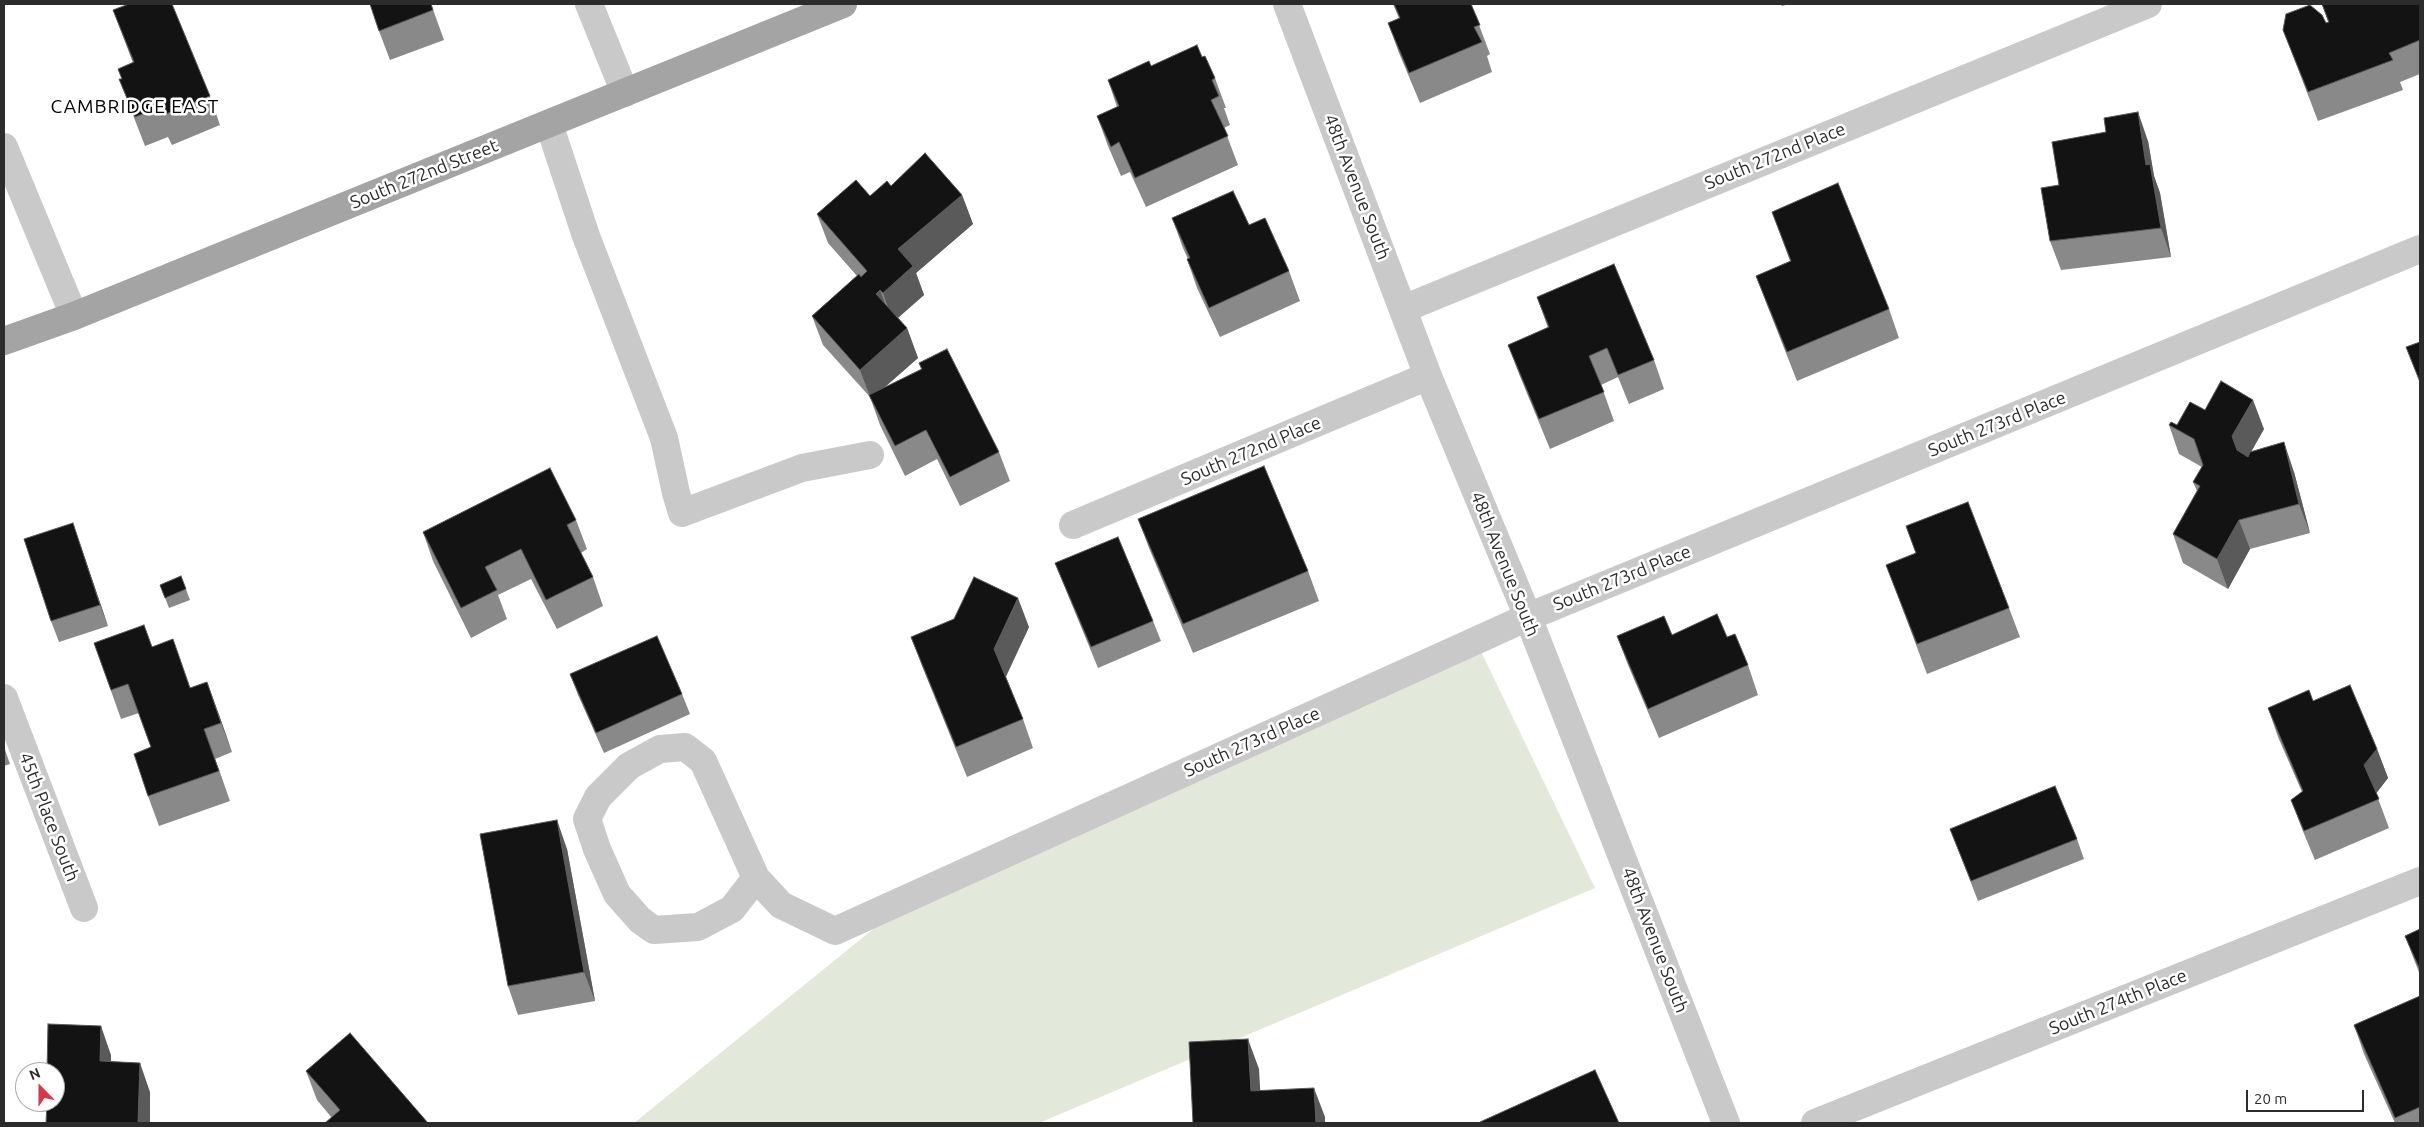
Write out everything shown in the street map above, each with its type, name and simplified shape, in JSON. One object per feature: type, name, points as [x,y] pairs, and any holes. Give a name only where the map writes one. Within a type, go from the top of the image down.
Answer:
[{"type":"main road","name":"South 272nd Street","points":[[4,341],[74,316],[843,4]]},
{"type":"street","points":[[589,4],[625,93]]},
{"type":"street","name":"48th Avenue South","points":[[1287,4],[1428,376],[1528,617],[1726,1123]]},
{"type":"street","name":"South 272nd Place","points":[[1403,308],[2148,4]]},
{"type":"street","points":[[548,124],[586,236],[664,438],[682,513],[802,468],[870,455]]},
{"type":"street","points":[[4,147],[74,316]]},
{"type":"street","name":"South 273rd Place","points":[[756,878],[781,905],[835,931],[1528,617],[2420,249]]},
{"type":"street","name":"South 272nd Place","points":[[1073,525],[1428,376]]},
{"type":"street","name":"45th Place South","points":[[4,698],[84,908]]},
{"type":"street","points":[[685,747],[703,761],[756,878],[732,909],[698,927],[654,930],[640,920],[617,894],[597,849],[587,820],[598,797],[629,766],[660,749],[685,747]]},
{"type":"street","name":"South 274th Place","points":[[1815,1123],[2420,881]]},
{"type":"green space","points":[[1476,641],[1595,888],[1039,1123],[634,1123],[914,896]]},
{"type":"building","points":[[129,4],[172,4],[210,96],[161,116],[158,108],[135,117],[119,79],[122,79],[118,69],[134,62],[113,10]]},
{"type":"building","points":[[370,4],[431,4],[433,10],[379,31]]},
{"type":"building","points":[[1394,4],[1471,4],[1480,25],[1474,27],[1482,42],[1409,73],[1388,23],[1400,18]]},
{"type":"building","points":[[2322,4],[2420,4],[2420,40],[2389,53],[2393,60],[2308,92],[2283,30],[2286,14],[2310,5],[2322,15],[2326,23],[2329,22]]},
{"type":"building","points":[[1197,45],[1202,57],[1205,56],[1215,78],[1212,80],[1219,96],[1211,100],[1228,136],[1135,178],[1119,142],[1111,147],[1097,116],[1119,106],[1108,80],[1149,61],[1151,66]]},
{"type":"building","points":[[2138,112],[2146,165],[2150,164],[2161,228],[2050,241],[2041,188],[2059,185],[2052,142],[2106,132],[2104,118]]},
{"type":"building","points":[[925,153],[962,195],[898,249],[913,266],[883,293],[880,290],[876,294],[907,328],[860,370],[812,316],[859,274],[861,277],[867,271],[817,214],[856,180],[870,196],[887,181],[891,186]]},
{"type":"building","points":[[1838,183],[1889,309],[1787,352],[1756,276],[1791,261],[1772,212]]},
{"type":"building","points":[[1233,191],[1249,225],[1265,218],[1289,271],[1209,308],[1187,259],[1190,258],[1172,218]]},
{"type":"building","points":[[1614,264],[1654,360],[1618,375],[1607,348],[1589,356],[1604,392],[1539,419],[1508,345],[1549,327],[1537,297]]},
{"type":"building","points":[[2420,342],[2420,382],[2406,347]]},
{"type":"building","points":[[947,349],[999,452],[950,477],[926,430],[895,446],[869,395],[922,369],[919,363]]},
{"type":"building","points":[[2221,381],[2253,400],[2232,436],[2237,450],[2248,457],[2250,452],[2284,442],[2299,504],[2239,520],[2217,559],[2173,534],[2200,486],[2193,482],[2203,465],[2194,439],[2169,425],[2171,422],[2177,425],[2190,402],[2205,410]]},
{"type":"building","points":[[1264,466],[1308,571],[1183,624],[1138,519]]},
{"type":"building","points":[[550,468],[576,520],[567,525],[593,577],[546,600],[521,549],[485,567],[497,590],[461,608],[423,532]]},
{"type":"building","points":[[1968,502],[2009,608],[1917,644],[1886,565],[1916,553],[1906,526]]},
{"type":"building","points":[[73,523],[100,605],[51,621],[24,539]]},
{"type":"building","points":[[1118,537],[1153,621],[1091,647],[1055,563]]},
{"type":"building","points":[[181,576],[186,589],[165,598],[160,585]]},
{"type":"building","points":[[974,577],[1018,598],[994,649],[1023,719],[956,747],[911,637],[954,619]]},
{"type":"building","points":[[1717,614],[1727,637],[1735,634],[1748,665],[1648,709],[1617,636],[1664,616],[1672,635]]},
{"type":"building","points":[[144,625],[152,647],[173,639],[190,688],[207,682],[221,723],[204,729],[219,771],[148,796],[134,754],[151,747],[128,684],[111,690],[94,643]]},
{"type":"building","points":[[657,636],[682,694],[596,733],[570,674]]},
{"type":"building","points":[[2350,685],[2377,749],[2364,765],[2379,799],[2304,831],[2291,800],[2303,791],[2268,708],[2309,690],[2313,701]]},
{"type":"building","points":[[2055,786],[2077,839],[1971,881],[1950,829]]},
{"type":"building","points":[[557,820],[584,972],[508,986],[480,834]]},
{"type":"building","points":[[2420,929],[2420,970],[2405,936]]},
{"type":"building","points":[[2420,996],[2420,1107],[2395,1118],[2354,1025]]},
{"type":"building","points":[[48,1024],[101,1026],[100,1061],[140,1063],[138,1123],[46,1123],[47,1112],[65,1112],[65,1062],[47,1062]]},
{"type":"building","points":[[350,1033],[428,1123],[325,1123],[340,1110],[306,1071]]},
{"type":"building","points":[[1248,1039],[1251,1091],[1314,1088],[1316,1123],[1193,1123],[1189,1042]]},
{"type":"building","points":[[1595,1070],[1619,1123],[1480,1122]]},
{"type":"district","name":"CAMBRIDGE EAST","points":[[135,107]]}]
